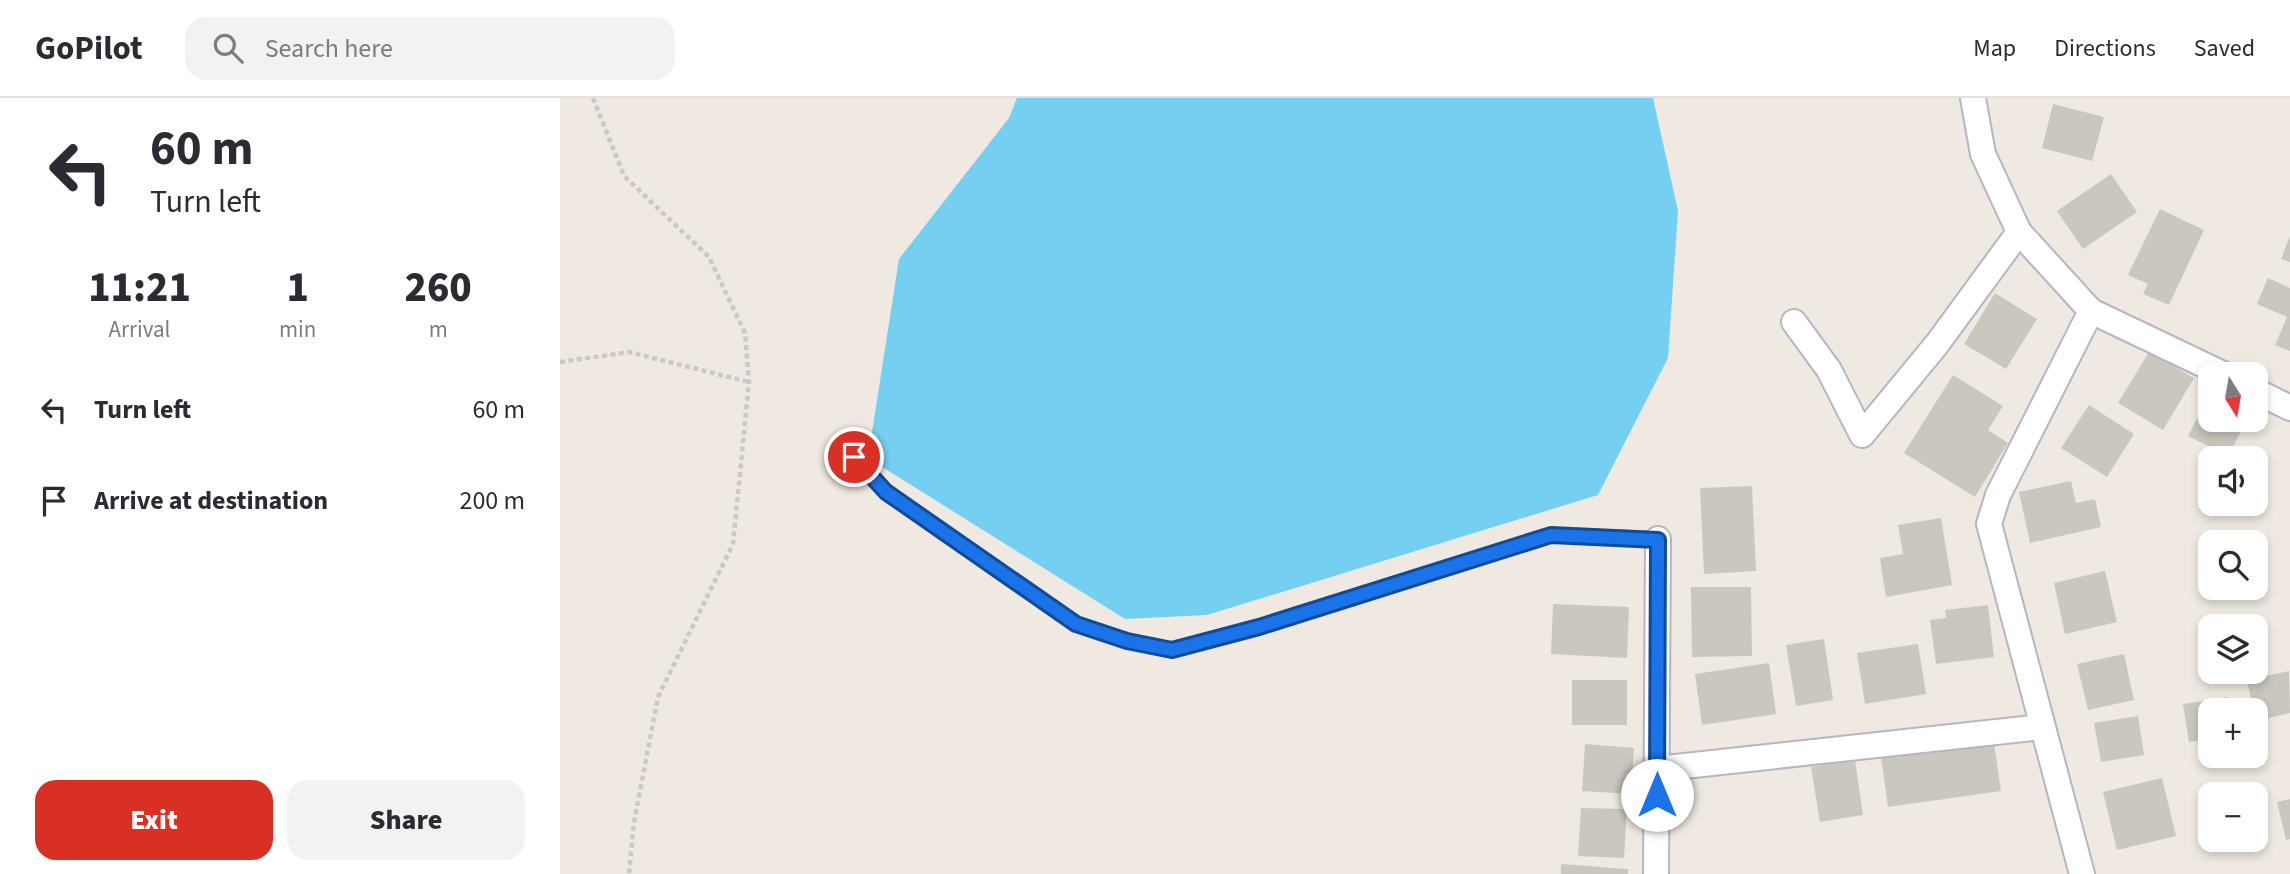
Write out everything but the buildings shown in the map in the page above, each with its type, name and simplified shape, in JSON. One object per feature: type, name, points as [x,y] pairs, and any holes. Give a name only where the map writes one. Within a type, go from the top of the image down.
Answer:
[{"type":"street","points":[[1973,98],[1983,153],[2019,232],[2091,311],[2198,362]]},
{"type":"street","points":[[1794,322],[1829,370],[1862,435],[1937,345],[2019,232]]},
{"type":"street","points":[[2082,874],[1989,524],[1998,495],[2091,311]]},
{"type":"street","points":[[2268,397],[2290,408]]},
{"type":"street","points":[[1656,874],[1658,540]]},
{"type":"street","points":[[1657,769],[2042,727]]},
{"type":"lane","points":[[854,457],[886,492],[1076,624],[1127,641],[1172,650],[1259,627],[1551,535],[1658,540]]},
{"type":"path","points":[[593,98],[624,176],[709,257],[745,333],[749,382],[733,544],[658,696],[634,822],[629,874]]},
{"type":"path","points":[[560,362],[629,352],[749,382]]},
{"type":"water","points":[[1017,98],[1653,98],[1678,211],[1668,358],[1598,495],[1207,615],[1125,619],[868,458],[899,259],[1009,118]]},
{"type":"route","points":[[854,457],[886,492],[1076,624],[1127,641],[1172,650],[1259,627],[1551,535],[1658,540],[1657,795]]}]
